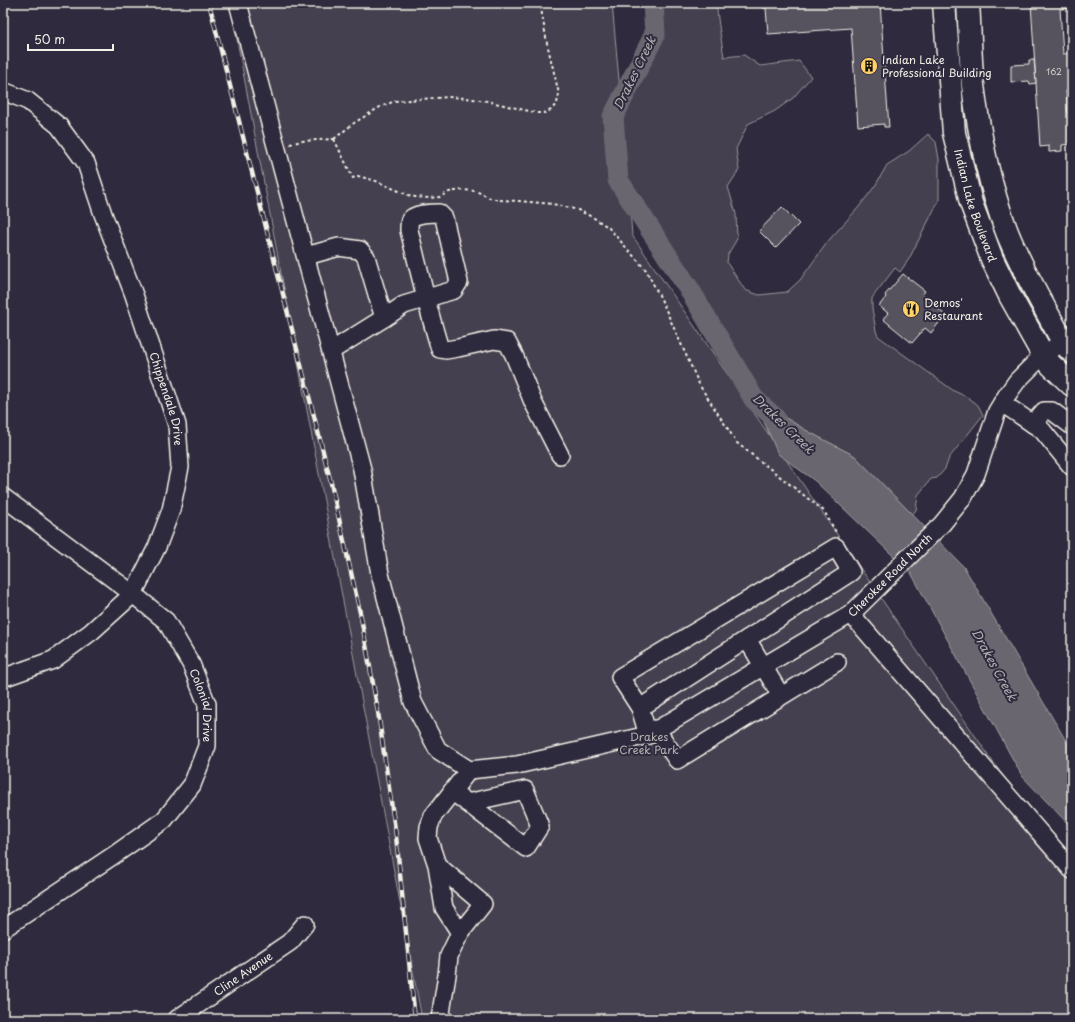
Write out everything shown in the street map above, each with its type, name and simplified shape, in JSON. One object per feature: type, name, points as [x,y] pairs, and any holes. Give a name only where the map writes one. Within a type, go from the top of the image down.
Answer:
[{"type":"main road","name":"Indian Lake Boulevard","points":[[944,3],[954,133],[971,203],[992,259],[1010,296],[1043,354],[1051,365],[1072,385]]},
{"type":"main road","name":"Indian Lake Boulevard","points":[[968,3],[973,83],[986,160],[995,195],[1007,232],[1026,274],[1069,344]]},
{"type":"street","points":[[238,3],[362,469],[380,574],[413,702],[438,750],[469,770],[517,765],[652,732],[852,614]]},
{"type":"street","name":"Chippendale Drive","points":[[3,91],[28,101],[59,126],[86,163],[103,214],[134,295],[176,425],[180,467],[171,510],[157,547],[133,594],[91,632],[53,660],[8,676],[3,676]]},
{"type":"street","points":[[331,351],[404,305],[426,298],[454,290],[459,282],[444,218],[439,213],[413,217],[410,220],[409,230],[426,298],[440,349],[446,350],[494,340],[507,342],[514,355],[533,402],[560,455]]},
{"type":"street","points":[[306,256],[339,247],[360,250],[366,257],[384,318]]},
{"type":"street","name":"Cherokee Road North","points":[[1069,344],[1043,354],[1017,381],[998,411],[976,474],[963,498],[942,524],[852,614],[1072,870]]},
{"type":"street","points":[[1002,403],[1042,430],[1072,467]]},
{"type":"street","points":[[1033,424],[1044,411],[1052,410],[1072,426]]},
{"type":"street","name":"Colonial Drive","points":[[3,497],[133,594],[166,621],[192,664],[207,704],[207,746],[192,785],[164,820],[3,929]]},
{"type":"street","points":[[640,708],[851,572],[836,547],[620,677],[640,708],[652,732],[677,760],[837,662]]},
{"type":"street","points":[[747,639],[781,696]]},
{"type":"street","points":[[460,933],[444,908],[437,865],[428,838],[429,827],[433,816],[469,770]]},
{"type":"street","points":[[452,791],[468,803]]},
{"type":"street","points":[[437,865],[483,904],[460,933],[449,956],[440,1019]]},
{"type":"street","name":"Cline Avenue","points":[[177,1019],[290,942],[305,924]]},
{"type":"path","points":[[278,151],[289,145],[302,141],[334,139],[354,123],[380,107],[396,101],[460,98],[513,106],[537,113],[544,113],[551,110],[557,103],[559,94],[547,43],[540,3]]},
{"type":"path","points":[[334,139],[353,178],[358,176],[376,181],[408,195],[429,198],[440,197],[449,192],[462,190],[476,191],[490,198],[500,200],[552,204],[578,210],[608,227],[646,270],[660,297],[700,386],[737,443],[824,511],[837,535]]},
{"type":"green space","name":"Drakes Creek Park","points":[[230,3],[612,3],[621,102],[655,34],[653,3],[716,3],[724,57],[744,55],[760,66],[799,61],[811,77],[793,98],[775,111],[748,124],[736,149],[739,170],[728,187],[736,214],[737,239],[728,254],[727,263],[745,290],[759,295],[787,292],[800,280],[829,240],[858,208],[875,186],[887,165],[909,151],[928,134],[936,142],[939,159],[939,200],[909,259],[900,272],[895,268],[872,298],[872,308],[878,336],[954,391],[969,398],[978,405],[983,415],[949,458],[945,469],[937,478],[931,479],[918,495],[916,510],[912,515],[855,456],[809,432],[754,399],[691,292],[629,198],[632,235],[1072,877],[1072,1019],[422,1019]]},
{"type":"water","points":[[754,399],[809,432],[855,456],[964,567],[1072,751],[1072,828],[1022,776],[911,573],[815,481],[778,454]]},
{"type":"building","name":"Indian Lake Professional Building","points":[[763,3],[880,3],[889,127],[884,127],[884,124],[858,126],[851,28],[768,34],[766,8],[763,8]]},
{"type":"building","points":[[1031,3],[1072,3],[1072,8],[1060,9],[1063,54],[1072,53],[1072,91],[1066,91],[1070,144],[1062,145],[1062,151],[1049,152],[1049,146],[1040,147]]},
{"type":"building","points":[[1029,60],[1034,60],[1036,83],[1030,84],[1029,81],[1011,82],[1011,65],[1029,64]]},
{"type":"building","points":[[782,207],[799,224],[776,248],[759,231]]},
{"type":"building","name":"Demos' Restaurant","points":[[903,274],[925,291],[922,295],[945,315],[931,333],[925,328],[912,343],[883,319],[888,313],[879,306],[886,297],[885,295]]},
{"type":"waterway","name":"Drakes Creek","points":[[653,3],[655,34],[613,117],[618,180],[691,292],[754,399],[775,418]]},
{"type":"railway","points":[[209,3],[331,483],[361,617],[378,712],[396,836],[415,1019]]},
{"type":"place","name":"Indian Lake Professional Building","points":[[869,66]]},
{"type":"place","name":"Demos' Restaurant","points":[[911,309]]}]
